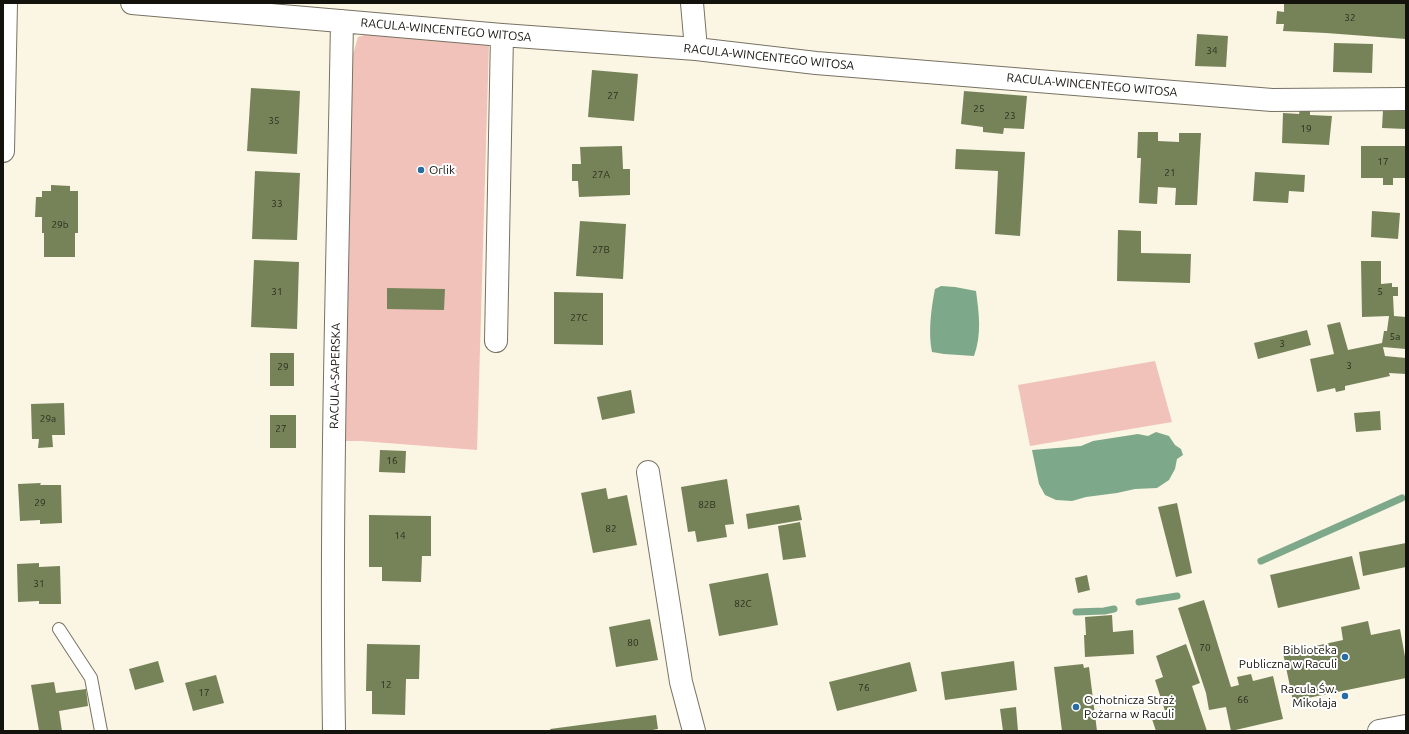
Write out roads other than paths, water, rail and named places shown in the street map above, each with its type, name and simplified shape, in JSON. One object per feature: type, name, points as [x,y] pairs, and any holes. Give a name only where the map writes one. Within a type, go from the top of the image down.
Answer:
[{"type":"street","points":[[3,151],[6,3]]},
{"type":"street","name":"RACULA-WINCENTEGO WITOSA","points":[[132,3],[284,10],[342,21],[502,35],[696,49],[816,63],[1272,100],[1406,99]]},
{"type":"street","points":[[692,3],[696,49]]},
{"type":"street","name":"RACULA-SAPERSKA","points":[[334,731],[334,460],[342,21]]},
{"type":"street","points":[[496,340],[502,35]]},
{"type":"street","points":[[648,472],[682,682],[694,731]]},
{"type":"street","points":[[1379,731],[1406,726]]},
{"type":"lane","points":[[59,630],[91,678],[102,731]]},
{"type":"waterway","points":[[1261,561],[1402,498]]},
{"type":"waterway","points":[[1139,602],[1177,596]]},
{"type":"waterway","points":[[1076,612],[1104,611],[1114,609]]},
{"type":"place","name":"Orlik","points":[[421,170]]},
{"type":"place","name":"Biblioteka Publiczna w Raculi","points":[[1345,657]]},
{"type":"place","name":"Racula Św. Mikołaja","points":[[1345,696]]},
{"type":"place","name":"Ochotnicza Straż Pożarna w Raculi","points":[[1076,707]]}]
